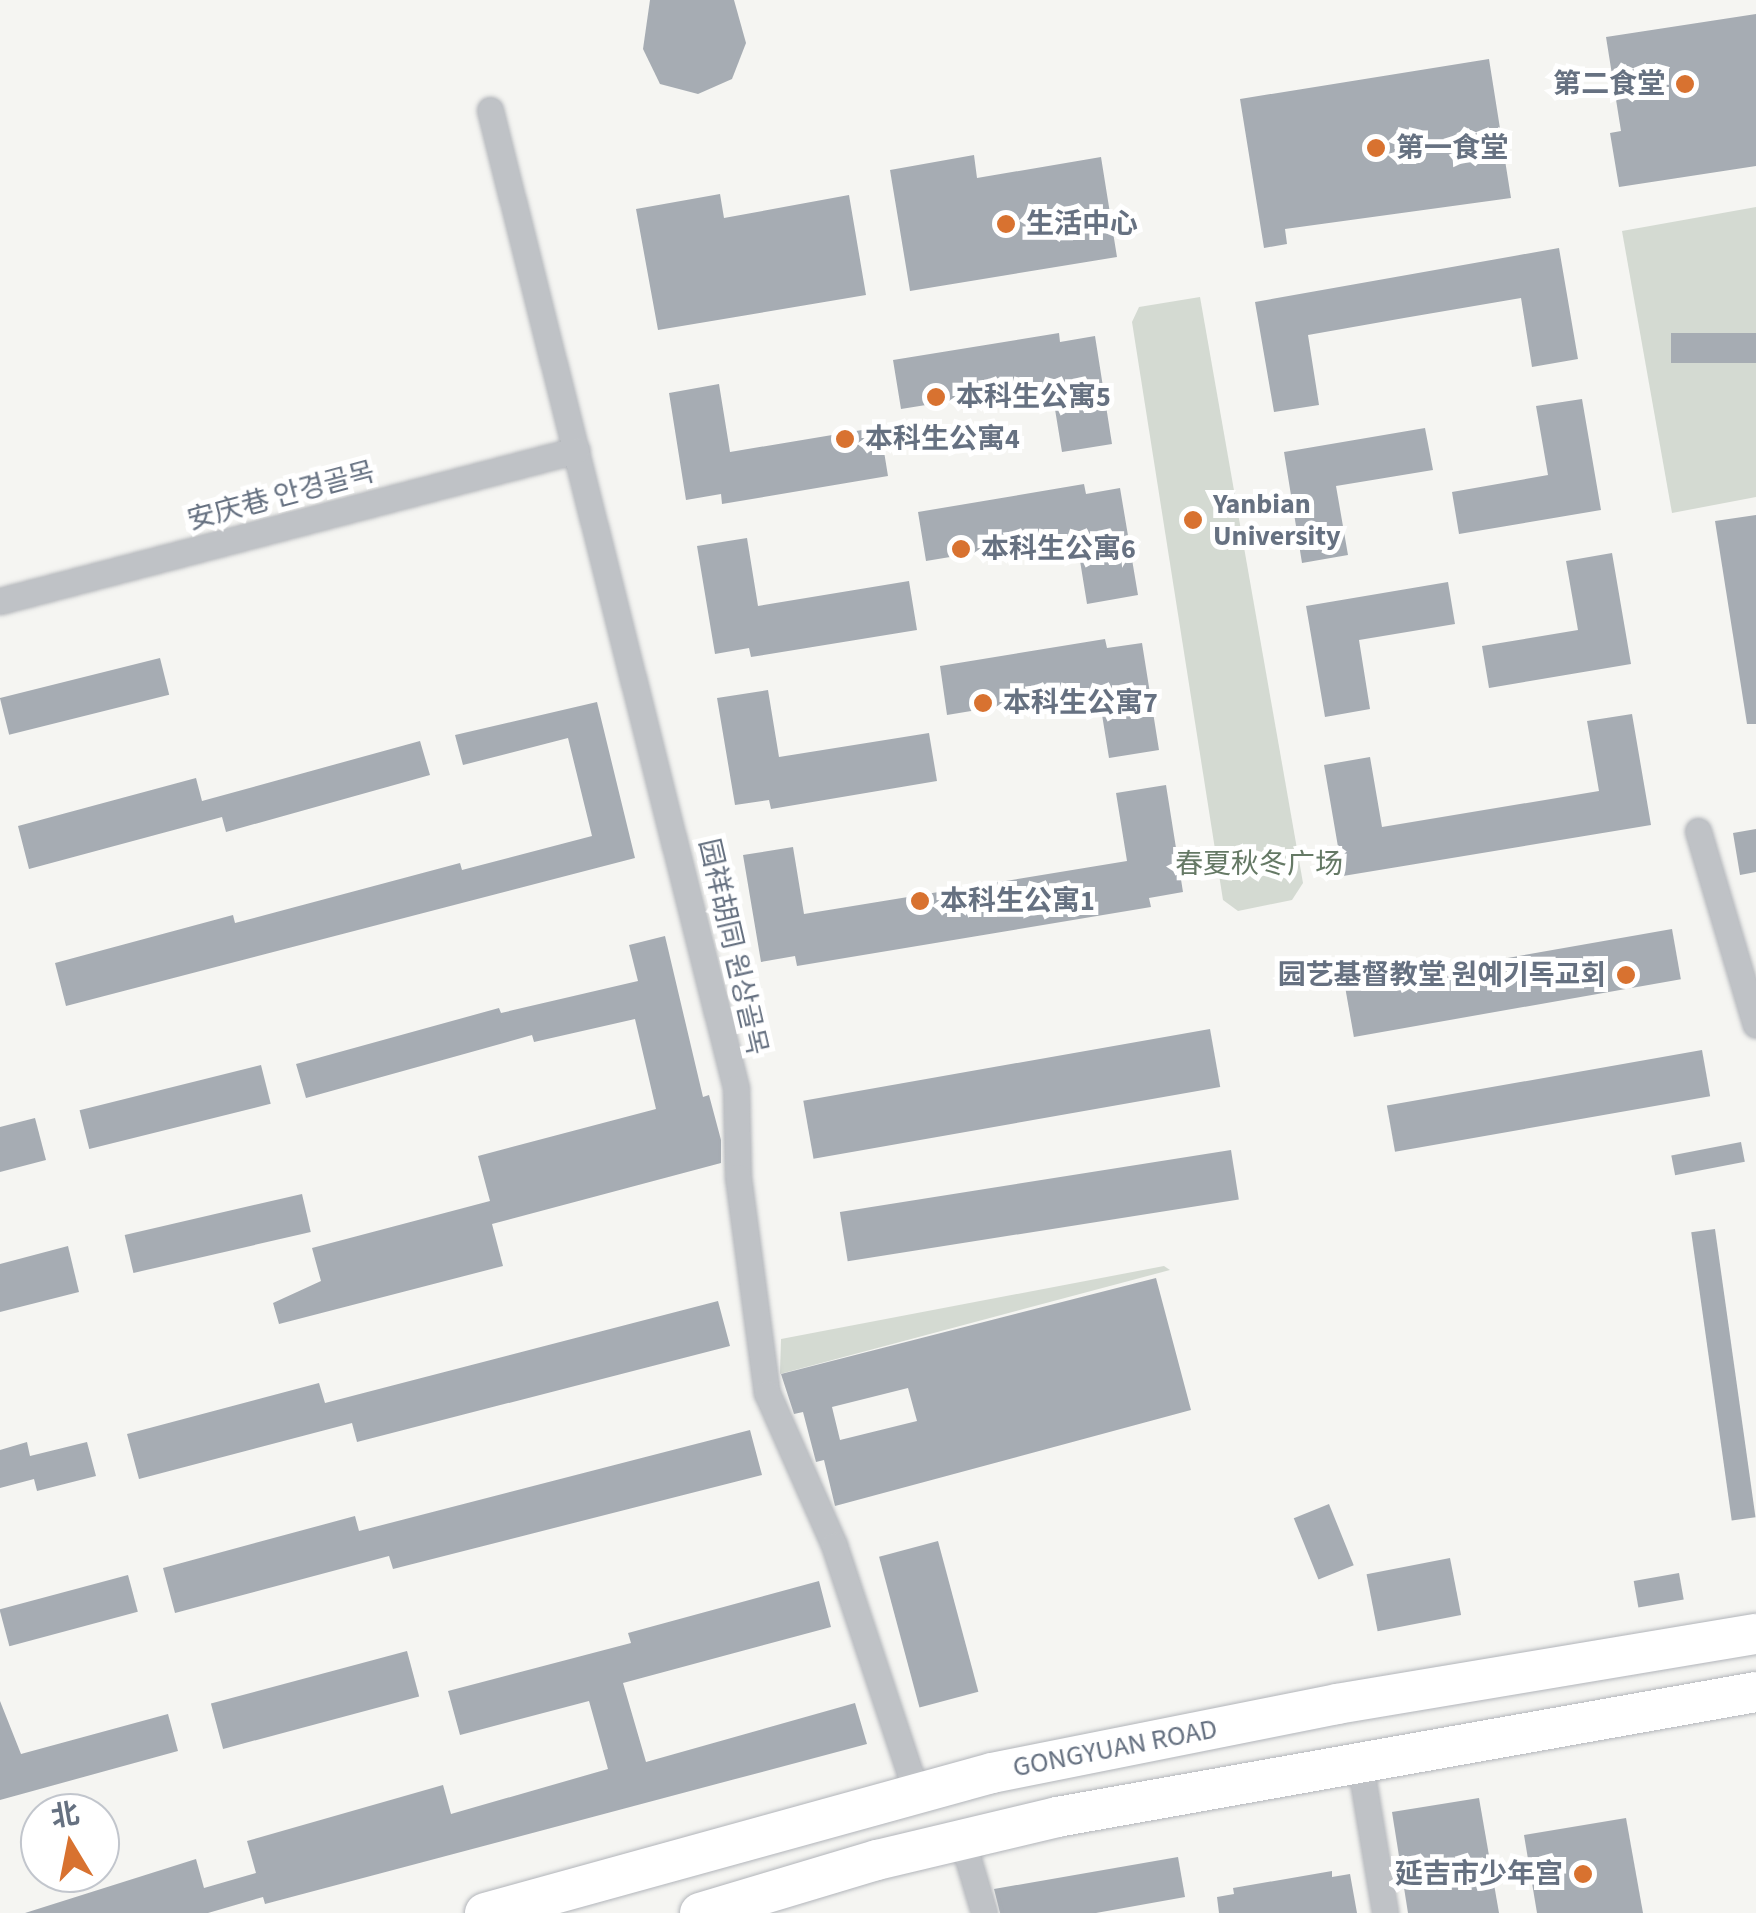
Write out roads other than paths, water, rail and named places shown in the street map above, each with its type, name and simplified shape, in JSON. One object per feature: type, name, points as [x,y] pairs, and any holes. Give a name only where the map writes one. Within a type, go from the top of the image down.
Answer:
[{"type":"main road","name":"GONGYUAN ROAD","points":[[485,1913],[916,1791],[1337,1704],[1756,1634]]},
{"type":"main road","name":"GONGYUAN ROAD","points":[[700,1913],[962,1840],[1360,1762],[1756,1692]]},
{"type":"street","name":"园祥胡同 원상골목","points":[[490,110],[736,1088],[738,1177],[767,1393],[834,1545],[916,1791]]},
{"type":"street","name":"安庆巷 안경골목","points":[[0,601],[577,450]]},
{"type":"street","points":[[1698,831],[1756,1025]]},
{"type":"street","points":[[1360,1762],[1385,1913]]},
{"type":"street","points":[[962,1840],[984,1913]]},
{"type":"place","name":"第二食堂","points":[[1685,84]]},
{"type":"place","name":"第一食堂","points":[[1376,148]]},
{"type":"place","name":"生活中心","points":[[1006,224]]},
{"type":"place","name":"本科生公寓5","points":[[936,397]]},
{"type":"place","name":"本科生公寓4","points":[[845,439]]},
{"type":"place","name":"Yanbian University","points":[[1193,520]]},
{"type":"place","name":"本科生公寓6","points":[[961,549]]},
{"type":"place","name":"本科生公寓7","points":[[983,703]]},
{"type":"place","name":"本科生公寓1","points":[[920,901]]},
{"type":"place","name":"园艺基督教堂 원예기독교회","points":[[1626,975]]},
{"type":"place","name":"延吉市少年宫","points":[[1583,1874]]},
{"type":"park label","name":"春夏秋冬广场","points":[[1259,864]]}]
